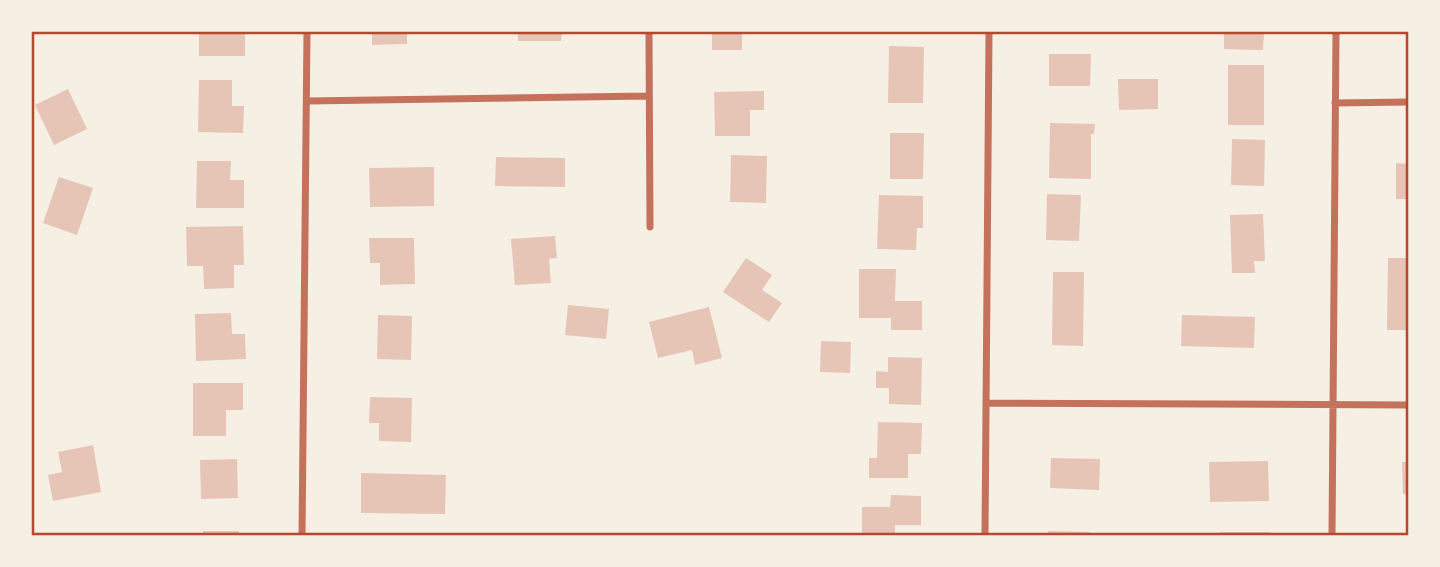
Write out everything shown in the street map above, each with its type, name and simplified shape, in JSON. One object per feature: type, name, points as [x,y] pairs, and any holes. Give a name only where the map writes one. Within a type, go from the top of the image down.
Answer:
[{"type":"street","points":[[302,536],[307,32]]},
{"type":"street","points":[[649,32],[649,227]]},
{"type":"street","points":[[985,536],[989,32]]},
{"type":"street","points":[[1332,536],[1336,32]]},
{"type":"street","points":[[307,101],[649,96]]},
{"type":"street","points":[[1335,103],[1409,102]]},
{"type":"street","points":[[986,402],[1409,405]]},
{"type":"building","points":[[199,32],[245,32],[245,56],[199,56]]},
{"type":"building","points":[[372,32],[407,32],[407,44],[372,45]]},
{"type":"building","points":[[518,32],[562,32],[561,41],[518,41]]},
{"type":"building","points":[[712,32],[742,32],[742,50],[712,50]]},
{"type":"building","points":[[1224,32],[1264,32],[1263,50],[1224,49]]},
{"type":"building","points":[[889,46],[924,47],[923,103],[888,103]]},
{"type":"building","points":[[1049,54],[1091,54],[1090,86],[1049,86]]},
{"type":"building","points":[[1228,65],[1264,65],[1264,125],[1228,125]]},
{"type":"building","points":[[1118,79],[1158,79],[1158,109],[1119,110]]},
{"type":"building","points":[[199,80],[232,80],[232,106],[244,106],[243,133],[198,132]]},
{"type":"building","points":[[68,89],[87,129],[54,145],[35,105]]},
{"type":"building","points":[[764,91],[764,110],[750,110],[750,136],[715,136],[714,92]]},
{"type":"building","points":[[1050,123],[1095,124],[1094,134],[1091,134],[1091,179],[1049,178]]},
{"type":"building","points":[[890,133],[924,133],[923,179],[890,179]]},
{"type":"building","points":[[1232,139],[1265,140],[1264,186],[1231,185]]},
{"type":"building","points":[[731,155],[767,156],[766,203],[730,202]]},
{"type":"building","points":[[496,157],[565,158],[565,187],[495,186]]},
{"type":"building","points":[[197,161],[231,161],[230,180],[244,180],[244,208],[196,208]]},
{"type":"building","points":[[1396,163],[1408,164],[1408,199],[1396,199]]},
{"type":"building","points":[[434,167],[434,206],[370,207],[369,168]]},
{"type":"building","points":[[59,177],[93,188],[77,235],[43,223]]},
{"type":"building","points":[[1047,194],[1081,195],[1079,241],[1046,240]]},
{"type":"building","points":[[879,195],[923,196],[923,228],[917,228],[916,250],[877,249]]},
{"type":"building","points":[[1263,214],[1265,261],[1254,261],[1255,273],[1232,273],[1230,215]]},
{"type":"building","points":[[243,226],[244,265],[234,265],[234,288],[204,289],[203,266],[187,266],[186,227]]},
{"type":"building","points":[[555,236],[557,258],[549,259],[551,283],[515,285],[511,239]]},
{"type":"building","points":[[369,238],[414,238],[415,284],[380,285],[380,263],[370,263]]},
{"type":"building","points":[[746,258],[772,275],[762,290],[782,303],[769,322],[723,292]]},
{"type":"building","points":[[1388,258],[1408,258],[1408,330],[1387,330]]},
{"type":"building","points":[[859,269],[896,269],[895,301],[922,301],[922,330],[891,330],[891,318],[859,318]]},
{"type":"building","points":[[1053,272],[1084,272],[1083,346],[1052,345]]},
{"type":"building","points":[[568,305],[609,309],[606,339],[565,335]]},
{"type":"building","points":[[709,307],[722,358],[695,365],[692,350],[658,358],[649,322]]},
{"type":"building","points":[[231,313],[232,334],[245,334],[246,359],[196,361],[195,314]]},
{"type":"building","points":[[378,315],[412,316],[411,360],[377,359]]},
{"type":"building","points":[[1182,315],[1255,317],[1254,348],[1181,346]]},
{"type":"building","points":[[821,341],[851,342],[850,373],[820,372]]},
{"type":"building","points":[[888,357],[922,358],[921,405],[889,404],[889,388],[876,388],[876,371],[888,372]]},
{"type":"building","points":[[193,383],[243,383],[243,410],[226,410],[226,436],[193,436]]},
{"type":"building","points":[[370,397],[412,398],[411,442],[379,441],[379,423],[369,423]]},
{"type":"building","points":[[878,422],[922,423],[921,454],[908,454],[908,478],[869,478],[869,458],[877,458]]},
{"type":"building","points":[[93,445],[101,492],[53,501],[48,475],[62,472],[58,452]]},
{"type":"building","points":[[1051,458],[1100,459],[1099,490],[1050,488]]},
{"type":"building","points":[[237,459],[238,498],[201,499],[200,460]]},
{"type":"building","points":[[1268,461],[1269,501],[1210,502],[1209,462]]},
{"type":"building","points":[[1402,462],[1408,462],[1408,494],[1403,494]]},
{"type":"building","points":[[361,473],[446,475],[445,514],[361,513]]},
{"type":"building","points":[[891,495],[921,496],[921,525],[895,525],[895,536],[862,536],[862,507],[890,507]]},
{"type":"building","points":[[203,531],[239,531],[239,536],[203,536]]},
{"type":"building","points":[[1048,531],[1090,532],[1090,536],[1048,536]]},
{"type":"building","points":[[1220,532],[1270,532],[1270,536],[1220,536]]}]
